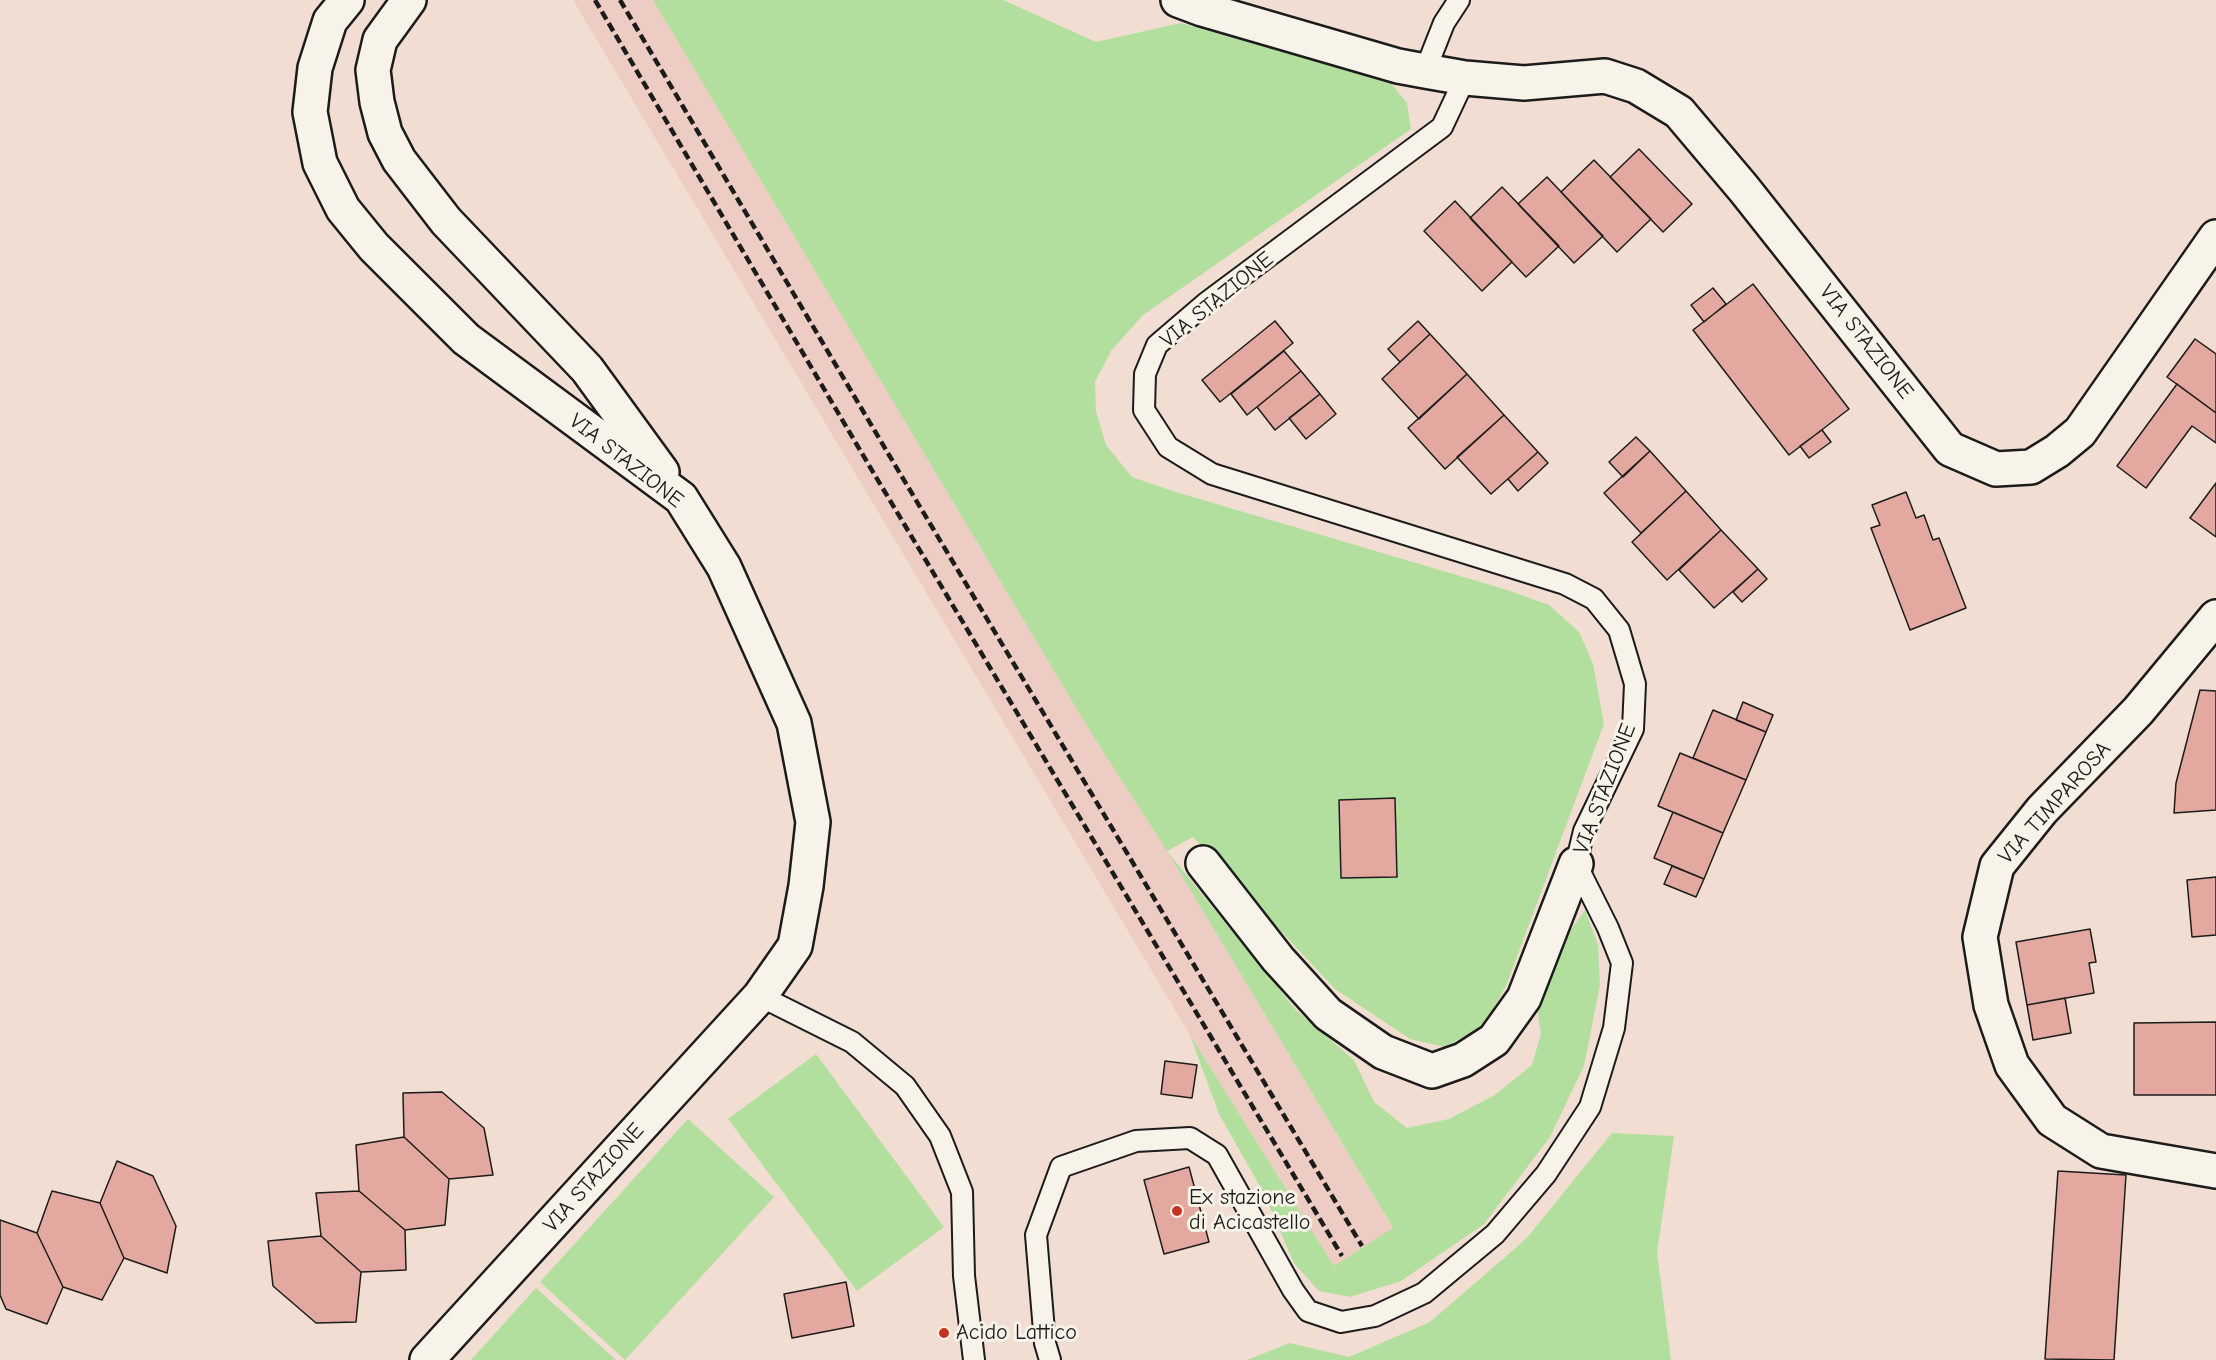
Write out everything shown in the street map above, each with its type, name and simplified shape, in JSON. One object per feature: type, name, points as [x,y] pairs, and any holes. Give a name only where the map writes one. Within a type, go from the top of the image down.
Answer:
[{"type":"main road","name":"VIA STAZIONE","points":[[347,0],[330,21],[315,68],[310,111],[320,163],[343,208],[374,247],[466,339],[681,498],[724,567],[794,723],[813,822],[806,886],[795,946],[760,996],[427,1360]]},
{"type":"main road","name":"VIA STAZIONE","points":[[1178,0],[1398,66],[1465,78],[1524,83],[1605,76],[1636,87],[1679,112],[1752,198],[1950,448],[1996,469],[2031,467],[2057,451],[2080,432],[2216,237]]},
{"type":"main road","points":[[408,1],[380,40],[373,70],[377,102],[385,133],[399,160],[446,220],[587,369],[681,498]]},
{"type":"main road","name":"VIA TIMPAROSA","points":[[2216,617],[2138,711],[2042,810],[1997,866],[1980,937],[1991,1005],[2012,1065],[2052,1120],[2101,1151],[2216,1171]]},
{"type":"main road","points":[[1203,863],[1278,959],[1328,1014],[1383,1052],[1432,1071],[1463,1060],[1494,1040],[1524,998],[1576,864]]},
{"type":"lane","points":[[1425,71],[1444,22],[1459,0]]},
{"type":"lane","name":"VIA STAZIONE","points":[[1050,1360],[1046,1343],[1036,1235],[1061,1167],[1136,1141],[1190,1138],[1217,1155],[1293,1290],[1308,1311],[1341,1322],[1375,1316],[1424,1293],[1495,1234],[1546,1174],[1590,1107],[1614,1028],[1622,963],[1608,928],[1576,864],[1584,831],[1633,729],[1635,684],[1619,630],[1594,599],[1565,584],[1212,474],[1168,447],[1144,410],[1145,374],[1157,345],[1206,303],[1442,127],[1465,78]]},
{"type":"lane","points":[[760,996],[852,1042],[905,1086],[940,1136],[962,1192],[964,1276],[974,1360]]},
{"type":"shaded area","points":[[573,0],[653,0],[1090,731],[1167,851],[1393,1229],[1334,1266],[1190,1035]]},
{"type":"green space","points":[[653,0],[1003,0],[1096,42],[1181,23],[1390,82],[1407,103],[1411,129],[1143,315],[1111,351],[1095,382],[1096,411],[1106,445],[1132,477],[1504,589],[1549,605],[1579,632],[1593,664],[1604,724],[1506,986],[1483,1026],[1445,1047],[1410,1039],[1335,989],[1193,837],[1167,851],[1090,731]]},
{"type":"green space","points":[[1167,851],[1296,1010],[1354,1060],[1374,1102],[1407,1128],[1449,1119],[1495,1095],[1532,1065],[1541,1034],[1537,1007],[1568,934],[1585,910],[1598,945],[1600,985],[1584,1066],[1550,1137],[1484,1224],[1401,1281],[1350,1297],[1319,1291],[1294,1263],[1263,1192],[1219,1114],[1190,1035],[1334,1266],[1393,1228]]},
{"type":"green space","points":[[816,1054],[944,1227],[857,1291],[728,1119]]},
{"type":"green space","points":[[688,1119],[774,1197],[625,1360],[540,1282]]},
{"type":"green space","points":[[1612,1133],[1674,1136],[1657,1253],[1671,1360],[1247,1360],[1290,1343],[1349,1357],[1430,1322],[1526,1239]]},
{"type":"green space","points":[[536,1288],[616,1360],[471,1360]]},
{"type":"building","points":[[1639,149],[1692,204],[1663,232],[1610,177]]},
{"type":"building","points":[[1594,160],[1651,219],[1617,252],[1561,192]]},
{"type":"building","points":[[1547,177],[1603,236],[1574,263],[1518,204]]},
{"type":"building","points":[[1502,187],[1559,246],[1526,277],[1470,218]]},
{"type":"building","points":[[1455,201],[1512,262],[1482,291],[1424,231]]},
{"type":"building","points":[[1753,284],[1849,409],[1789,455],[1693,330]]},
{"type":"building","points":[[1713,288],[1726,304],[1704,322],[1691,305]]},
{"type":"building","points":[[1275,321],[1293,343],[1220,402],[1202,380]]},
{"type":"building","points":[[1418,321],[1430,334],[1400,362],[1388,349]]},
{"type":"building","points":[[1430,334],[1467,374],[1419,419],[1382,379]]},
{"type":"building","points":[[2195,339],[2216,354],[2216,413],[2167,377]]},
{"type":"building","points":[[1284,351],[1301,371],[1247,415],[1231,394]]},
{"type":"building","points":[[1301,371],[1320,394],[1275,430],[1257,407]]},
{"type":"building","points":[[1467,374],[1504,415],[1445,469],[1408,428]]},
{"type":"building","points":[[2177,384],[2216,413],[2216,443],[2192,426],[2146,488],[2117,466]]},
{"type":"building","points":[[1320,394],[1336,414],[1306,439],[1289,418]]},
{"type":"building","points":[[1504,415],[1538,452],[1491,494],[1457,457]]},
{"type":"building","points":[[1822,430],[1831,442],[1809,458],[1800,446]]},
{"type":"building","points":[[1636,437],[1650,451],[1623,477],[1609,462]]},
{"type":"building","points":[[1650,451],[1686,491],[1641,533],[1604,493]]},
{"type":"building","points":[[1538,452],[1548,463],[1518,491],[1508,479]]},
{"type":"building","points":[[2216,483],[2216,537],[2190,518]]},
{"type":"building","points":[[1686,491],[1721,530],[1667,580],[1632,542]]},
{"type":"building","points":[[1906,492],[1916,518],[1924,515],[1933,540],[1939,538],[1966,608],[1910,630],[1871,528],[1880,525],[1872,505]]},
{"type":"building","points":[[1721,530],[1758,569],[1714,608],[1679,570]]},
{"type":"building","points":[[1758,569],[1767,579],[1742,602],[1733,592]]},
{"type":"building","points":[[2200,690],[2216,691],[2216,810],[2174,813],[2176,783]]},
{"type":"building","points":[[1743,702],[1773,715],[1766,732],[1736,720]]},
{"type":"building","points":[[1713,710],[1766,732],[1746,780],[1693,758]]},
{"type":"building","points":[[1680,753],[1746,780],[1723,833],[1658,806]]},
{"type":"building","points":[[1395,798],[1397,877],[1341,878],[1339,800]]},
{"type":"building","points":[[1673,812],[1723,833],[1704,879],[1654,858]]},
{"type":"building","points":[[1672,866],[1704,879],[1696,897],[1664,884]]},
{"type":"building","points":[[2216,877],[2216,935],[2192,937],[2187,880]]},
{"type":"building","points":[[2090,929],[2096,962],[2089,963],[2094,993],[2027,1005],[2016,942]]},
{"type":"building","points":[[2065,998],[2071,1033],[2033,1040],[2027,1005]]},
{"type":"building","points":[[2216,1022],[2216,1095],[2134,1095],[2134,1023]]},
{"type":"building","points":[[1165,1061],[1197,1065],[1192,1098],[1161,1094]]},
{"type":"building","points":[[442,1092],[484,1128],[493,1175],[449,1179],[404,1137],[403,1093]]},
{"type":"building","points":[[404,1137],[449,1179],[445,1225],[405,1230],[359,1191],[356,1145]]},
{"type":"building","points":[[117,1161],[153,1176],[176,1226],[167,1273],[124,1258],[100,1203]]},
{"type":"building","name":"Ex stazione di Acicastello","points":[[1189,1167],[1209,1242],[1164,1254],[1144,1180]]},
{"type":"building","points":[[2058,1171],[2126,1175],[2114,1360],[2045,1359]]},
{"type":"building","points":[[52,1191],[100,1203],[124,1258],[102,1300],[63,1287],[37,1233]]},
{"type":"building","points":[[359,1191],[405,1230],[406,1270],[361,1272],[321,1236],[316,1193]]},
{"type":"building","points":[[0,1220],[37,1233],[63,1287],[47,1324],[6,1309],[0,1295]]},
{"type":"building","points":[[321,1236],[361,1272],[356,1322],[316,1323],[273,1286],[268,1241]]},
{"type":"building","points":[[846,1282],[854,1326],[792,1338],[784,1294]]},
{"type":"railway","points":[[595,0],[870,467],[1342,1256]]},
{"type":"railway","points":[[620,0],[1362,1246]]},
{"type":"place","name":"Ex stazione di Acicastello","points":[[1177,1211]]},
{"type":"place","name":"Acido Lattico","points":[[944,1333]]}]
